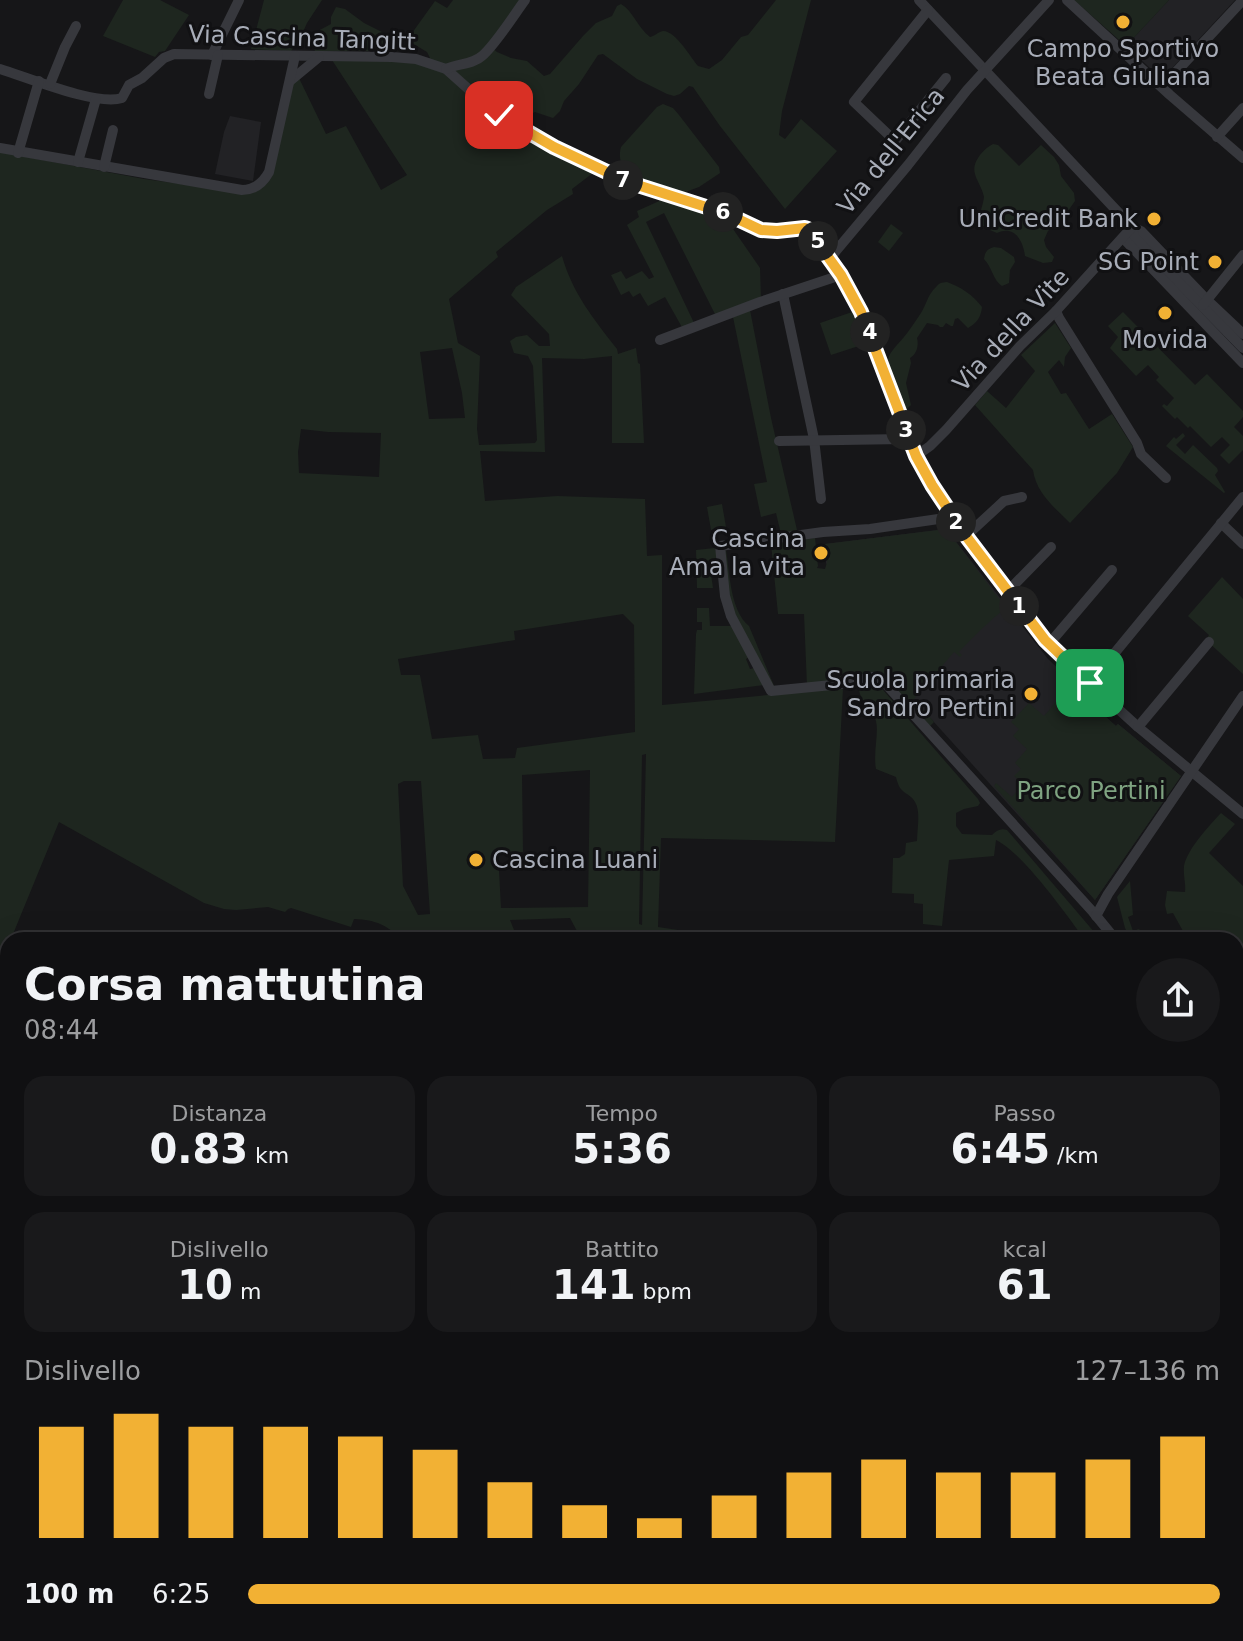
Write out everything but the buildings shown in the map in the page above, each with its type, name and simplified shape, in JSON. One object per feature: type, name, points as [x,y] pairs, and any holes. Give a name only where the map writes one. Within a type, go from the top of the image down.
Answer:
[{"type":"street","points":[[209,94],[215,55],[239,0]]},
{"type":"street","points":[[446,69],[481,57],[525,0]]},
{"type":"street","points":[[919,0],[1132,227],[1141,231],[1243,348]]},
{"type":"street","name":"Via dell'Erica","points":[[830,258],[985,70],[1049,0]]},
{"type":"street","points":[[1067,0],[1243,158]]},
{"type":"street","points":[[1162,87],[1243,0]]},
{"type":"street","points":[[928,10],[854,102],[895,141],[946,78]]},
{"type":"street","points":[[18,153],[44,83],[76,26]]},
{"type":"street","name":"Via Cascina Tangitt","points":[[96,99],[122,98],[129,85],[169,55],[416,59],[446,69],[493,111],[570,156],[628,182],[725,213],[761,230],[805,228],[830,258]]},
{"type":"street","points":[[0,148],[233,188],[244,187],[256,182],[271,162],[295,56]]},
{"type":"street","points":[[288,82],[319,57]]},
{"type":"street","points":[[0,69],[96,99],[78,162]]},
{"type":"street","points":[[1217,137],[1243,108]]},
{"type":"street","points":[[104,167],[113,130]]},
{"type":"street","points":[[1132,227],[1134,237],[1163,274],[1243,363]]},
{"type":"street","name":"Via della Vite","points":[[916,456],[946,430],[1132,227]]},
{"type":"street","points":[[1123,238],[1163,274],[1243,334]]},
{"type":"street","points":[[1204,303],[1243,255]]},
{"type":"street","points":[[830,258],[869,330],[916,456],[966,536],[1049,644],[1138,727],[1243,813]]},
{"type":"street","points":[[660,340],[841,275]]},
{"type":"street","points":[[783,294],[814,439],[821,499]]},
{"type":"street","points":[[1056,311],[1141,454],[1166,478]]},
{"type":"street","points":[[779,441],[909,437]]},
{"type":"street","points":[[966,536],[1004,501],[1022,497]]},
{"type":"street","points":[[1090,683],[1243,497]]},
{"type":"street","points":[[952,517],[720,546],[725,596],[731,616],[771,691],[842,684],[873,677],[882,680],[1109,932]]},
{"type":"street","points":[[1221,523],[1243,544]]},
{"type":"street","points":[[1008,591],[1051,547]]},
{"type":"street","points":[[1049,644],[1112,570]]},
{"type":"street","points":[[1138,727],[1209,642]]},
{"type":"street","points":[[1096,916],[1243,696]]},
{"type":"shaded area","points":[[1169,0],[1235,0],[1162,79],[1126,46]]},
{"type":"shaded area","points":[[230,116],[261,122],[253,181],[215,174]]},
{"type":"shaded area","points":[[946,529],[1048,659],[1116,726],[1118,724],[1181,776],[1095,900],[914,700],[826,563],[825,544]]},
{"type":"green space","points":[[123,0],[160,0],[189,15],[165,51],[155,57],[103,36]]},
{"type":"green space","points":[[264,0],[322,0],[291,51],[251,49]]},
{"type":"green space","points":[[453,0],[523,0],[489,45],[511,58],[527,61],[544,76],[550,74],[596,23],[612,16],[621,4],[650,37],[668,32],[698,66],[709,69],[722,60],[741,37],[748,35],[776,0],[811,0],[782,111],[779,135],[785,139],[801,119],[837,151],[785,209],[693,87],[689,86],[674,96],[667,94],[637,79],[603,54],[598,55],[560,111],[553,118],[535,112],[529,115],[522,135],[557,155],[593,170],[593,173],[572,189],[573,194],[547,210],[496,252],[498,257],[449,299],[458,343],[480,356],[479,445],[535,443],[537,440],[533,366],[528,356],[514,353],[510,341],[527,335],[539,346],[550,346],[549,334],[511,295],[516,287],[562,256],[578,294],[618,354],[636,348],[640,364],[644,443],[612,443],[612,356],[542,358],[545,452],[480,451],[485,501],[557,496],[645,499],[647,556],[662,555],[662,705],[843,688],[835,842],[661,838],[658,927],[691,932],[585,932],[577,931],[570,918],[510,920],[515,932],[393,932],[375,922],[354,919],[351,927],[291,908],[285,912],[268,907],[236,910],[204,903],[59,822],[14,932],[0,932],[0,152],[144,179],[247,193],[262,184],[290,84],[298,76],[326,134],[346,126],[381,190],[407,175],[332,60],[426,61],[430,58],[427,52],[407,40],[435,1],[447,8]],"holes":[[[452,348],[465,418],[429,419],[420,352]],[[301,429],[381,433],[379,477],[299,473]],[[623,614],[634,625],[635,732],[517,748],[515,758],[483,759],[478,735],[432,739],[420,675],[401,675],[398,659],[515,640],[514,631]],[[646,754],[642,925],[639,924],[642,755]],[[590,770],[588,907],[501,908],[498,852],[523,852],[522,775]],[[421,781],[430,914],[418,915],[403,886],[398,784]]]},
{"type":"green space","name":"Campo Sportivo Beata Giuliana","points":[[1074,0],[1169,0],[1126,46]]},
{"type":"green space","points":[[336,7],[345,9],[394,38],[398,42],[393,51],[315,51],[312,43],[316,32],[331,24]]},
{"type":"green space","points":[[663,104],[679,115],[719,167],[720,173],[699,187],[672,197],[628,182],[620,157],[621,147]]},
{"type":"green space","points":[[993,144],[998,145],[1019,166],[1041,145],[1054,157],[1061,176],[1074,193],[1075,201],[1063,218],[1048,231],[1044,240],[1054,257],[1052,262],[1043,263],[1025,256],[1020,240],[1013,233],[997,233],[980,223],[984,197],[974,168],[980,156]]},
{"type":"green space","points":[[666,198],[724,216],[760,268],[761,300],[716,316],[664,213],[646,222],[695,325],[683,329],[665,297],[648,306],[640,293],[633,297],[629,291],[621,295],[611,275],[621,271],[626,279],[642,271],[649,279],[654,277],[627,225],[639,217],[637,211]]},
{"type":"green space","points":[[891,224],[903,233],[889,251],[878,242]]},
{"type":"green space","points":[[994,247],[1014,257],[1009,283],[1002,286],[984,259],[987,251]]},
{"type":"green space","points":[[947,282],[974,298],[982,307],[981,314],[968,328],[958,318],[953,326],[946,323],[940,327],[927,323],[917,338],[916,352],[910,358],[906,383],[911,405],[903,412],[887,365],[889,357],[933,290],[940,283]]},
{"type":"green space","points":[[750,310],[797,530],[781,534],[776,513],[761,517],[754,484],[767,482],[733,317]]},
{"type":"green space","points":[[855,311],[868,343],[831,355],[820,323]]},
{"type":"green space","points":[[1123,312],[1195,385],[1207,374],[1243,411],[1243,417],[1234,427],[1243,436],[1243,450],[1229,464],[1220,455],[1230,445],[1222,437],[1211,447],[1190,426],[1188,428],[1177,417],[1175,419],[1162,406],[1167,406],[1174,398],[1156,380],[1159,377],[1148,365],[1136,376],[1110,348],[1118,337],[1108,326]]},
{"type":"green space","points":[[1055,323],[1071,348],[1065,357],[1064,367],[1059,360],[1048,372],[1061,394],[1066,393],[1089,429],[1112,414],[1133,447],[1117,473],[1070,523],[1042,493],[1033,470],[975,405],[987,391],[1006,408],[1035,371],[1021,355]]},
{"type":"green space","points":[[1183,433],[1185,436],[1176,445],[1185,454],[1193,445],[1217,468],[1215,475],[1224,493],[1166,446]]},
{"type":"green space","points":[[722,504],[726,527],[711,530],[707,507]]},
{"type":"green space","points":[[946,529],[1006,608],[959,652],[960,657],[954,652],[914,699],[934,722],[930,726],[872,677],[807,686],[804,614],[778,614],[771,544],[815,538],[817,568],[825,569],[825,544]]},
{"type":"green space","points":[[715,548],[720,572],[711,574],[713,588],[697,588],[696,550]]},
{"type":"green space","points":[[726,550],[734,601],[749,626],[775,688],[730,607],[723,553]]},
{"type":"green space","points":[[1222,577],[1243,599],[1243,674],[1206,640],[1209,635],[1188,616]]},
{"type":"green space","points":[[697,608],[709,608],[710,626],[734,626],[749,657],[746,659],[750,669],[755,668],[764,685],[694,694],[696,634],[697,630],[702,630],[702,622],[697,622]]},
{"type":"green space","points":[[877,683],[978,799],[978,806],[956,813],[956,826],[962,834],[992,835],[999,830],[1007,830],[1094,932],[1079,932],[1031,870],[996,840],[994,856],[949,860],[942,926],[923,924],[923,904],[914,903],[914,894],[892,893],[893,858],[905,854],[906,843],[917,841],[918,810],[896,777],[876,769],[876,721],[863,700],[859,686]]},
{"type":"green space","name":"Parco Pertini","points":[[1079,688],[1116,726],[1118,724],[1181,776],[1095,900],[994,786],[996,783],[1012,797],[1023,784],[1014,776],[1021,769],[1015,763],[1027,749],[1013,736],[1019,729],[1011,722],[1029,703],[1044,716],[1057,701],[1066,708],[1078,695],[1076,691]]},
{"type":"green space","points":[[1221,813],[1235,824],[1209,853],[1243,886],[1243,932],[1184,932],[1173,913],[1167,914],[1167,891],[1185,892],[1186,859]]},
{"type":"green space","points":[[1130,881],[1133,915],[1128,917],[1133,931],[1139,929],[1141,932],[1127,932],[1117,897]]},
{"type":"place","name":"Campo Sportivo Beata Giuliana","points":[[1123,22]]},
{"type":"place","name":"UniCredit Bank","points":[[1154,219]]},
{"type":"place","name":"SG Point","points":[[1215,262]]},
{"type":"place","name":"Movida","points":[[1165,313]]},
{"type":"place","name":"Cascina Ama la vita","points":[[821,553]]},
{"type":"place","name":"Scuola primaria Sandro Pertini","points":[[1031,694]]},
{"type":"place","name":"Cascina Luani","points":[[476,860]]},
{"type":"route","points":[[499,115],[554,147],[628,182],[725,213],[761,230],[808,229],[841,275],[861,312],[916,456],[932,485],[952,517],[1045,640],[1090,683]]}]
